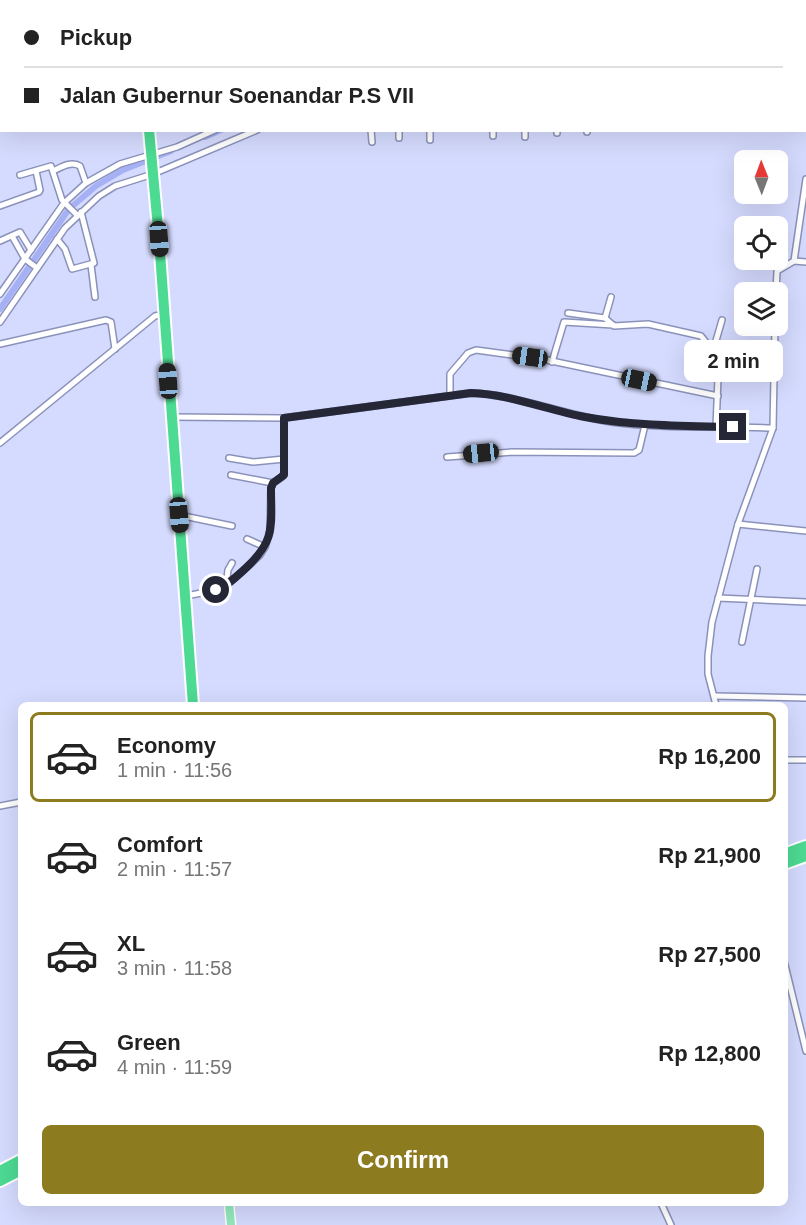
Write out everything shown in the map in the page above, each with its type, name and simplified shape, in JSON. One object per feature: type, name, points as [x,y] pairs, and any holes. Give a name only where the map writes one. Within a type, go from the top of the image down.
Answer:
[{"type":"highway","points":[[149,132],[193,702]]},
{"type":"highway","points":[[788,853],[806,846]]},
{"type":"highway","points":[[788,863],[806,856]]},
{"type":"highway","points":[[0,1171],[18,1162]]},
{"type":"highway","points":[[0,1181],[18,1172]]},
{"type":"main road","points":[[230,1206],[231,1225]]},
{"type":"street","points":[[0,294],[65,204],[86,183],[120,164],[177,147],[211,132]]},
{"type":"street","points":[[0,322],[77,213],[99,196],[115,186],[253,132]]},
{"type":"street","points":[[371,132],[372,142]]},
{"type":"street","points":[[399,132],[399,138]]},
{"type":"street","points":[[430,132],[430,140]]},
{"type":"street","points":[[53,171],[69,164],[77,164],[80,166],[86,183]]},
{"type":"street","points":[[20,175],[50,165],[65,204],[77,213],[95,261],[91,265],[64,272]]},
{"type":"street","points":[[0,206],[40,191],[36,171]]},
{"type":"street","points":[[794,261],[806,179]]},
{"type":"street","points":[[0,241],[20,232],[31,250]]},
{"type":"street","points":[[12,236],[26,260],[36,268]]},
{"type":"street","points":[[57,239],[65,249],[72,269]]},
{"type":"street","points":[[776,282],[777,270],[794,261],[806,262]]},
{"type":"street","points":[[91,265],[95,297]]},
{"type":"street","points":[[605,318],[611,297]]},
{"type":"street","points":[[568,313],[605,318],[614,326]]},
{"type":"street","points":[[0,443],[155,316],[164,314]]},
{"type":"street","points":[[0,345],[106,320],[111,322],[115,349]]},
{"type":"street","points":[[713,348],[722,320]]},
{"type":"street","points":[[552,362],[562,323],[565,321],[614,326],[648,324],[696,333],[713,348],[718,368],[716,427]]},
{"type":"street","points":[[715,702],[708,674],[712,622],[738,524],[773,428],[775,336]]},
{"type":"street","points":[[450,395],[450,374],[472,350],[552,362],[718,396]]},
{"type":"street","points":[[171,417],[284,418],[471,393],[494,395],[583,417],[645,425],[773,428]]},
{"type":"street","points":[[186,596],[226,586],[265,548],[270,532],[271,488],[273,483],[284,475],[284,418]]},
{"type":"street","points":[[447,457],[512,452],[634,453],[639,450],[645,425]]},
{"type":"street","points":[[229,458],[253,462],[284,459]]},
{"type":"street","points":[[231,475],[273,483]]},
{"type":"street","points":[[179,515],[232,526]]},
{"type":"street","points":[[738,524],[806,531]]},
{"type":"street","points":[[247,539],[265,548]]},
{"type":"street","points":[[226,586],[228,570],[232,562]]},
{"type":"street","points":[[742,642],[757,569]]},
{"type":"street","points":[[718,598],[806,602]]},
{"type":"street","points":[[714,696],[806,698]]},
{"type":"street","points":[[788,760],[806,760]]},
{"type":"street","points":[[0,806],[18,803]]},
{"type":"street","points":[[788,975],[804,1031],[806,1051]]},
{"type":"street","points":[[662,1206],[671,1225]]},
{"type":"waterway","points":[[205,137],[216,132]]},
{"type":"waterway","points":[[0,309],[69,209],[96,186],[123,170],[171,151]]},
{"type":"route","points":[[216,590],[226,586],[265,548],[270,532],[271,488],[273,483],[284,475],[284,418],[471,393],[494,395],[583,417],[614,422],[733,427]]}]
